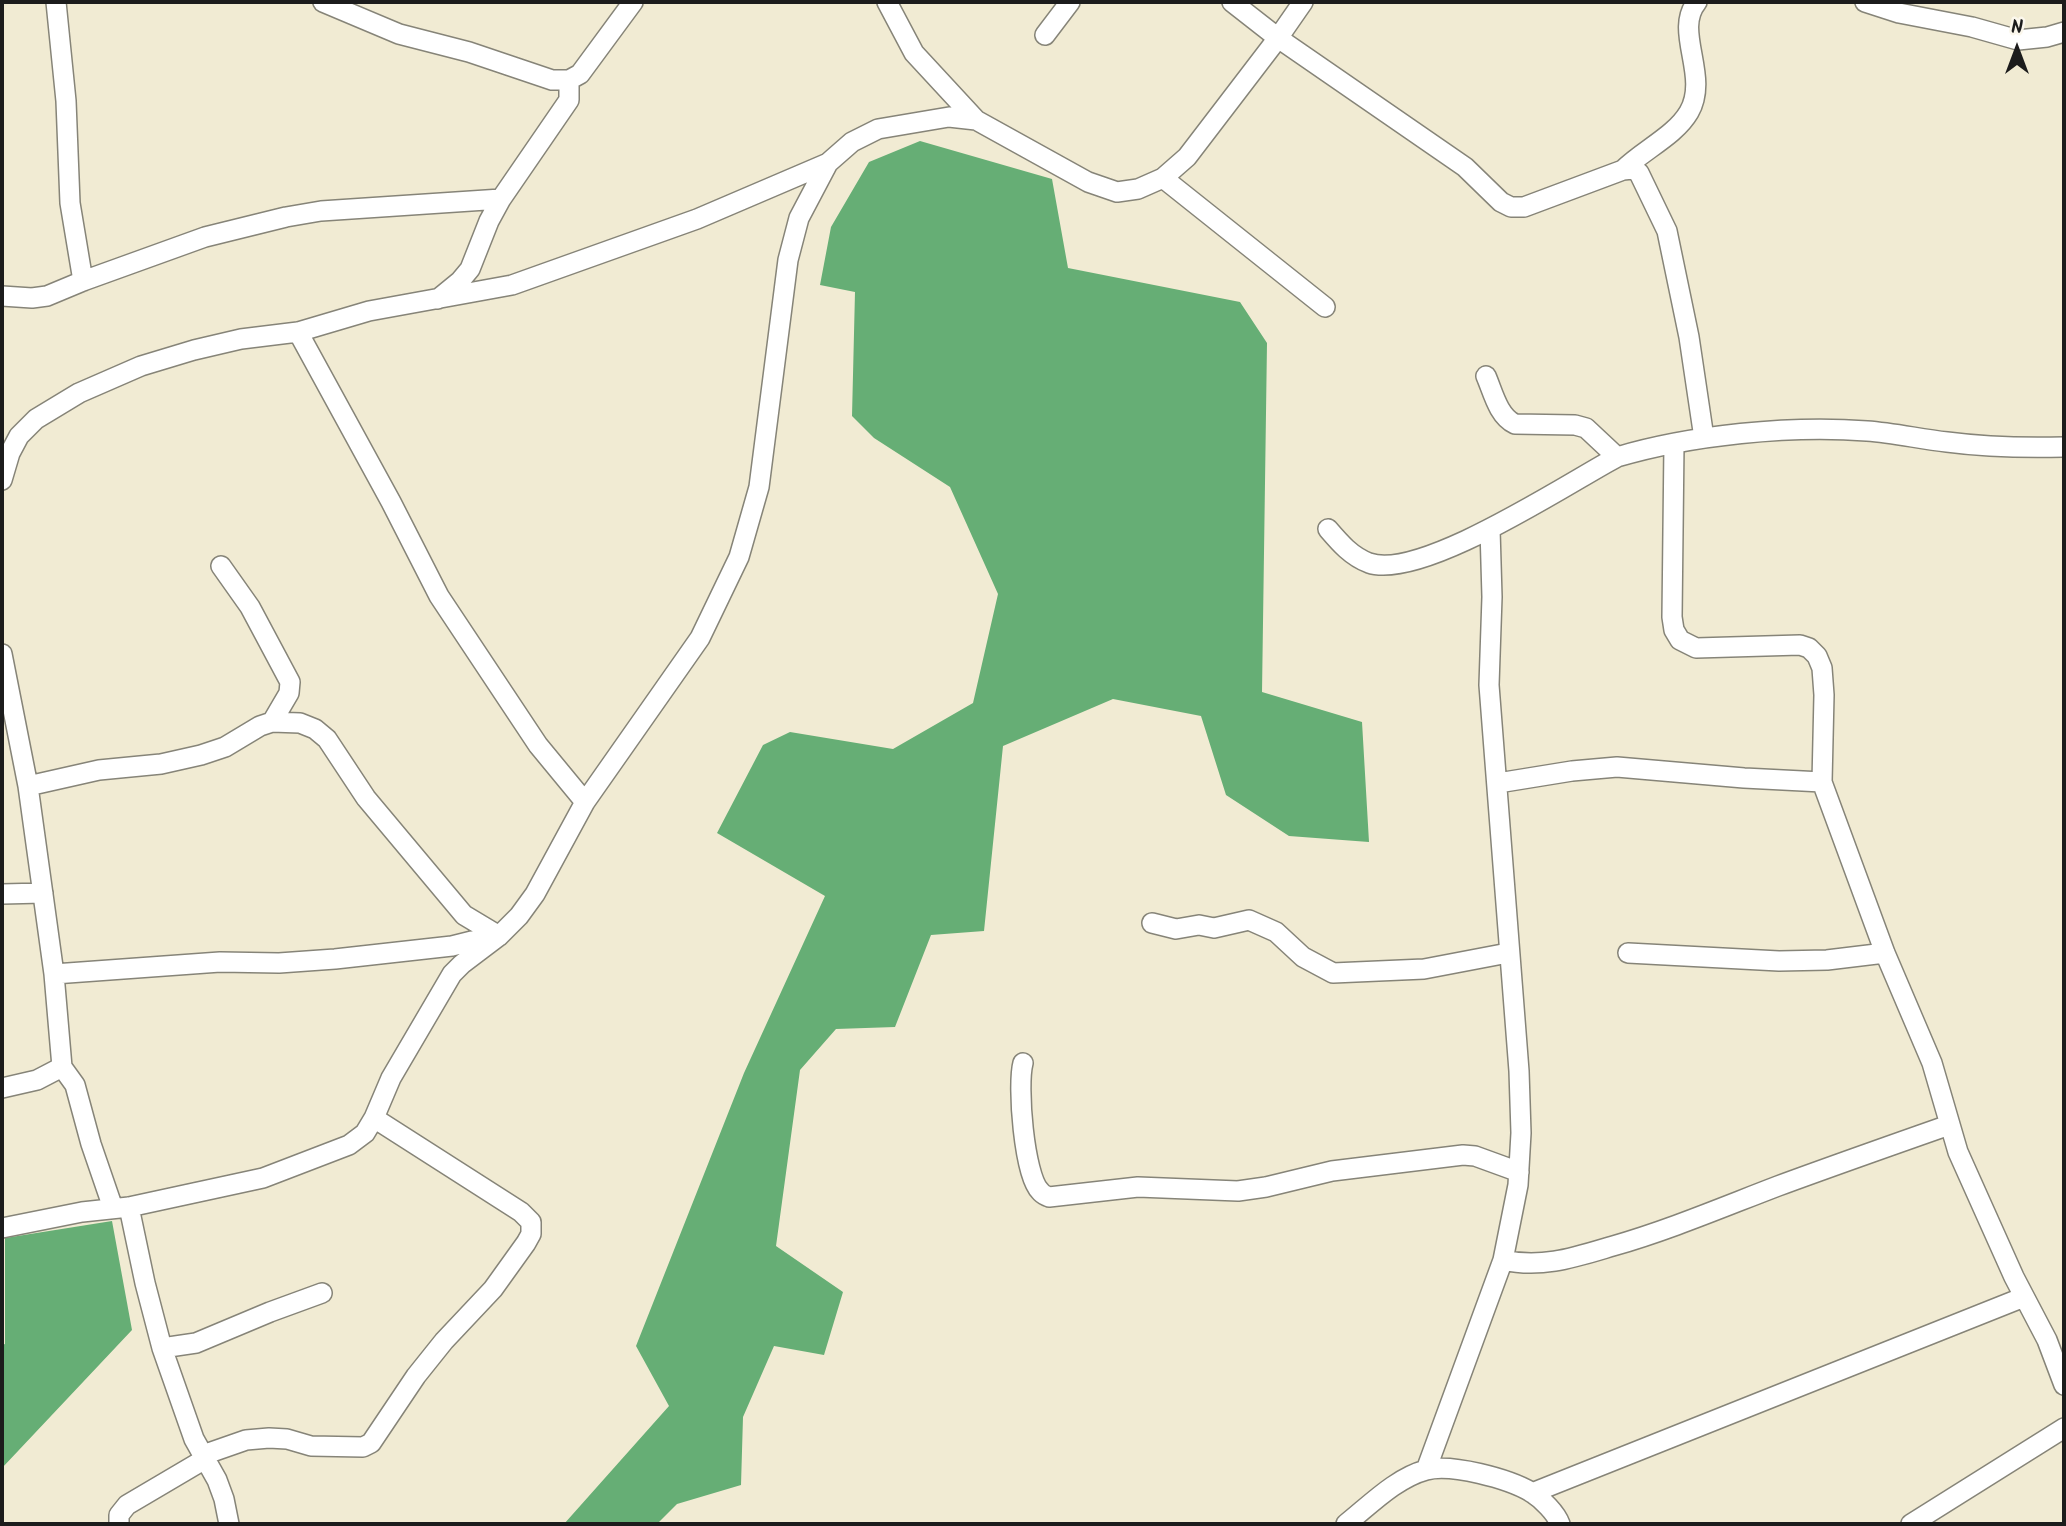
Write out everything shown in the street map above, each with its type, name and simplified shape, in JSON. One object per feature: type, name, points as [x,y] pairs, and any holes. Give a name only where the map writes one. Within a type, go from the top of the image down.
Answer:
[{"type":"street","points":[[56,2],[66,101],[70,203],[83,281]]},
{"type":"street","points":[[323,2],[399,34],[469,51],[552,80],[569,80],[580,74],[633,2]]},
{"type":"street","points":[[887,2],[914,53],[976,120],[1088,182],[1117,192],[1138,189],[1163,178],[1187,157],[1303,2]]},
{"type":"street","points":[[1045,35],[1070,2]]},
{"type":"street","points":[[1232,2],[1278,38],[1465,167],[1487,190],[1511,207],[1524,207],[1623,170],[1633,169],[1639,173],[1667,231],[1689,337],[1704,438]]},
{"type":"street","points":[[1623,170],[1674,128],[1689,111],[1696,94],[1696,67],[1688,24],[1689,14],[1697,2]]},
{"type":"street","points":[[1865,2],[1899,13],[1972,27],[2018,40],[2048,37],[2064,32]]},
{"type":"street","points":[[436,300],[470,269],[501,199],[569,100],[569,80]]},
{"type":"street","points":[[2,480],[10,453],[19,436],[36,419],[79,393],[141,366],[241,339],[298,332],[369,311],[512,285],[697,219],[828,163],[852,142],[878,129],[949,117],[976,120]]},
{"type":"street","points":[[2,1228],[121,1208],[263,1178],[349,1145],[365,1133],[391,1078],[452,974],[519,916],[535,894],[585,802],[700,638],[739,557],[760,488],[788,260],[799,218],[828,163]]},
{"type":"street","points":[[1163,178],[1325,307]]},
{"type":"street","points":[[2,296],[47,296],[205,237],[286,217],[321,211],[501,199]]},
{"type":"street","points":[[470,269],[480,284],[488,290]]},
{"type":"street","points":[[298,332],[439,596],[538,745],[585,802]]},
{"type":"street","points":[[1486,376],[1502,414],[1509,421],[1515,424],[1575,425],[1586,428],[1618,457]]},
{"type":"street","points":[[1328,529],[1349,552],[1370,563],[1390,566],[1408,563],[1490,528],[1618,457],[1704,438],[1788,431],[1867,431],[1948,443],[2064,447]]},
{"type":"street","points":[[1674,444],[1674,630],[1680,640],[1696,648],[1800,645],[1809,648],[1817,656],[1822,668],[1824,695],[1822,782],[1885,953],[1932,1063],[1949,1125],[1968,1176],[2024,1297],[2047,1339],[2064,1385]]},
{"type":"street","points":[[1426,1470],[1503,1260],[1519,1172],[1519,1071],[1489,685],[1492,597],[1490,528]]},
{"type":"street","points":[[221,566],[250,607],[290,682],[289,694],[272,722]]},
{"type":"street","points":[[2,654],[7,708],[28,786],[54,974],[62,1067],[75,1084],[91,1144],[121,1208],[185,1417],[217,1480],[229,1524]]},
{"type":"street","points":[[28,786],[99,770],[161,764],[201,755],[225,747],[272,722],[300,723],[327,739],[366,798],[464,915],[495,939]]},
{"type":"street","points":[[1498,783],[1617,766],[1822,782]]},
{"type":"street","points":[[2,894],[43,893]]},
{"type":"street","points":[[1152,923],[1175,929],[1199,925],[1214,928],[1249,920],[1276,932],[1303,957],[1333,973],[1424,969],[1508,953]]},
{"type":"street","points":[[54,974],[220,962],[279,963],[335,959],[495,939]]},
{"type":"street","points":[[1629,953],[1779,961],[1827,960],[1885,953]]},
{"type":"street","points":[[1023,1063],[1020,1083],[1024,1142],[1035,1184],[1039,1191],[1049,1197],[1138,1187],[1238,1191],[1332,1171],[1463,1155],[1475,1156],[1519,1172]]},
{"type":"street","points":[[2,1088],[37,1080],[62,1067]]},
{"type":"street","points":[[119,1524],[119,1515],[127,1505],[204,1457],[241,1441],[269,1438],[286,1439],[311,1446],[363,1447],[371,1443],[416,1376],[444,1341],[493,1289],[531,1234],[531,1222],[521,1212],[374,1118]]},
{"type":"street","points":[[1503,1260],[1522,1264],[1549,1263],[1662,1232],[1949,1125]]},
{"type":"street","points":[[162,1348],[196,1343],[322,1293]]},
{"type":"street","points":[[1532,1493],[2024,1297]]},
{"type":"street","points":[[1911,1524],[2064,1428]]},
{"type":"street","points":[[1346,1524],[1403,1480],[1426,1470],[1446,1468],[1504,1481],[1532,1493],[1557,1517],[1560,1524]]},
{"type":"green space","points":[[920,141],[1052,179],[1068,268],[1240,302],[1267,343],[1262,692],[1362,722],[1369,842],[1289,836],[1226,795],[1201,716],[1113,699],[1003,746],[984,931],[931,935],[895,1027],[836,1029],[800,1070],[776,1246],[843,1292],[824,1355],[774,1346],[743,1417],[741,1485],[677,1504],[657,1524],[564,1524],[669,1406],[636,1346],[744,1073],[825,896],[717,833],[763,745],[790,732],[893,749],[973,703],[998,594],[950,487],[874,438],[852,416],[855,292],[820,285],[831,227],[869,162]]},
{"type":"green space","points":[[112,1221],[132,1330],[2,1468],[5,1238]]}]
